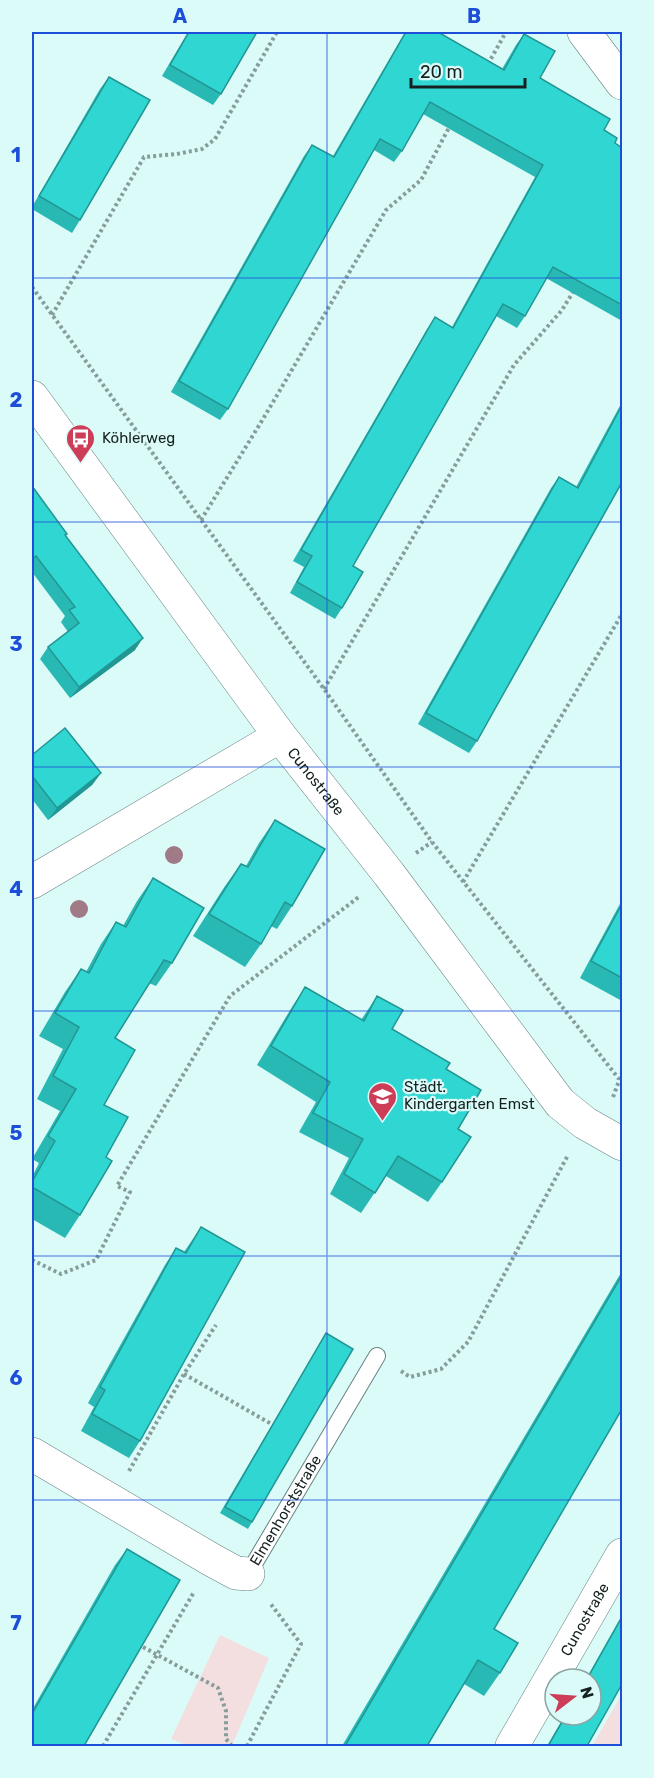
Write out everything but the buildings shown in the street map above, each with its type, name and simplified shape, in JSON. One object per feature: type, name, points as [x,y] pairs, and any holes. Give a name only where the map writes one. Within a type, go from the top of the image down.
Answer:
[{"type":"street","points":[[584,32],[622,83]]},
{"type":"street","name":"Cunostraße","points":[[32,397],[280,736],[389,874],[560,1102],[585,1123],[622,1144]]},
{"type":"street","points":[[32,882],[280,736]]},
{"type":"street","name":"Elmenhorststraße","points":[[32,1454],[212,1560],[236,1573],[248,1574]]},
{"type":"street","name":"Cunostraße","points":[[512,1746],[622,1555]]},
{"type":"lane","name":"Elmenhorststraße","points":[[248,1574],[377,1356]]},
{"type":"path","points":[[52,315],[144,157],[202,149],[215,139],[277,32]]},
{"type":"path","points":[[487,65],[506,32]]},
{"type":"path","points":[[201,520],[386,210],[421,180],[453,120]]},
{"type":"path","points":[[324,689],[514,365],[562,310],[580,279]]},
{"type":"path","points":[[32,287],[324,689],[432,842],[619,1079]]},
{"type":"path","points":[[463,882],[622,614]]},
{"type":"path","points":[[32,1260],[61,1274],[96,1260],[130,1192],[117,1186],[230,996],[432,842]]},
{"type":"path","points":[[377,1356],[410,1377],[441,1369],[468,1342],[585,1123]]},
{"type":"path","points":[[112,1500],[184,1374],[216,1325]]},
{"type":"path","points":[[184,1374],[321,1452]]},
{"type":"path","points":[[103,1746],[212,1560]]},
{"type":"path","points":[[247,1746],[300,1644],[248,1574]]},
{"type":"path","points":[[143,1647],[218,1688],[226,1711],[226,1739],[232,1746]]},
{"type":"shaded area","points":[[220,1635],[269,1658],[232,1746],[189,1746],[171,1739]]},
{"type":"shaded area","points":[[622,1694],[622,1746],[592,1746]]},
{"type":"place","name":"Köhlerweg","points":[[81,464]]},
{"type":"place","name":"Städt. Kindergarten Emst","points":[[383,1122]]}]
